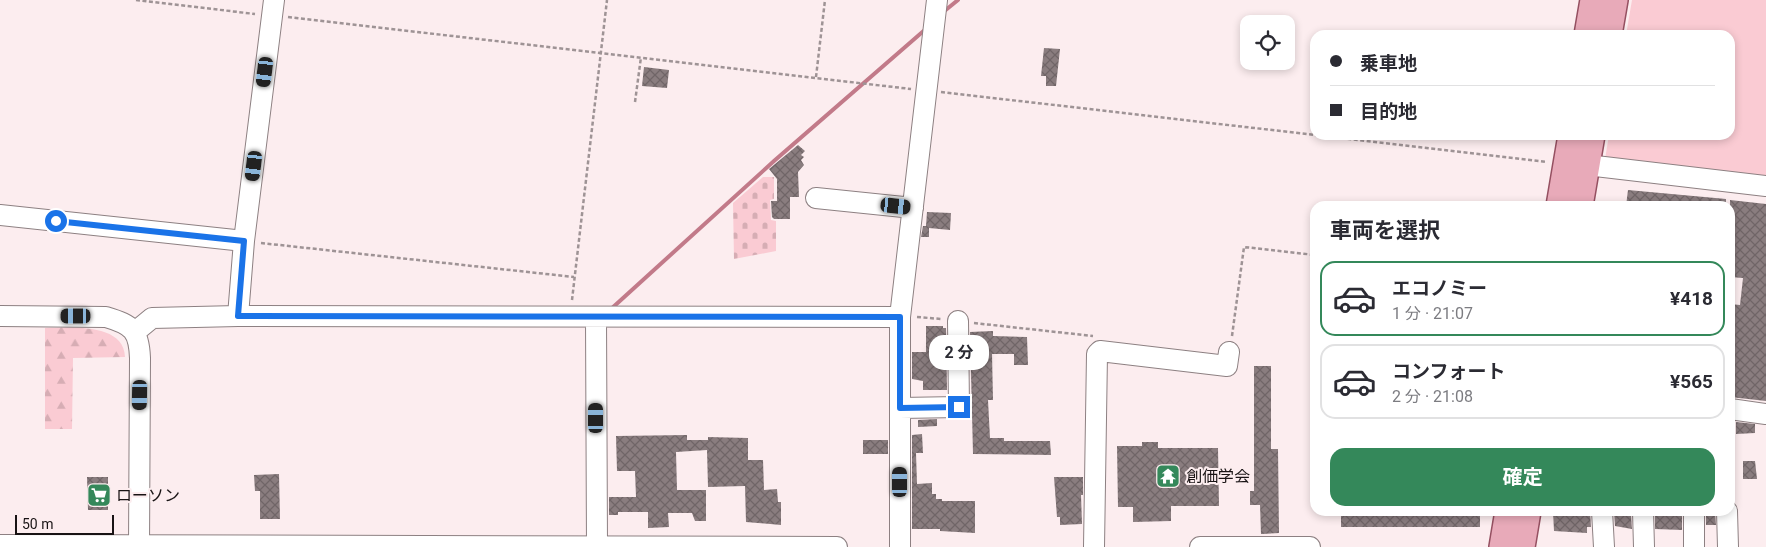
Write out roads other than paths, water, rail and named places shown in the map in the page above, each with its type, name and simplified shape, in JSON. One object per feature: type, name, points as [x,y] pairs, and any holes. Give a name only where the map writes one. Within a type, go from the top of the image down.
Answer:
[{"type":"main road","points":[[1588,30],[1593,0]]},
{"type":"main road","points":[[1610,30],[1615,0]]},
{"type":"main road","points":[[1572,140],[1580,201]]},
{"type":"main road","points":[[1561,201],[1576,165],[1589,140]]},
{"type":"main road","points":[[1502,547],[1507,516]]},
{"type":"main road","points":[[1522,547],[1527,516]]},
{"type":"street","points":[[900,547],[900,317],[937,0]]},
{"type":"street","points":[[238,316],[244,241],[273,8]]},
{"type":"street","points":[[1576,165],[1766,186]]},
{"type":"street","points":[[816,198],[913,208]]},
{"type":"street","points":[[0,215],[244,241]]},
{"type":"street","points":[[0,316],[106,317],[123,322],[135,332],[139,339],[140,358],[139,546]]},
{"type":"street","points":[[135,332],[152,318],[238,316],[900,317]]},
{"type":"street","points":[[590,546],[596,318]]},
{"type":"street","points":[[900,408],[959,407],[958,321]]},
{"type":"street","points":[[1094,547],[1098,354],[1100,351],[1227,366],[1229,352]]},
{"type":"street","points":[[1735,411],[1766,414]]},
{"type":"street","points":[[1602,516],[1604,547]]},
{"type":"street","points":[[1643,516],[1644,547]]},
{"type":"street","points":[[1694,516],[1694,547]]},
{"type":"street","points":[[1727,516],[1728,547]]},
{"type":"street","points":[[0,545],[837,547]]},
{"type":"street","points":[[1200,547],[1310,547]]},
{"type":"waterway","points":[[942,13],[958,0]]},
{"type":"waterway","points":[[611,309],[774,161],[927,28]]},
{"type":"place","name":"創価学会","points":[[1168,476]]},
{"type":"place","name":"ローソン","points":[[99,495]]}]
